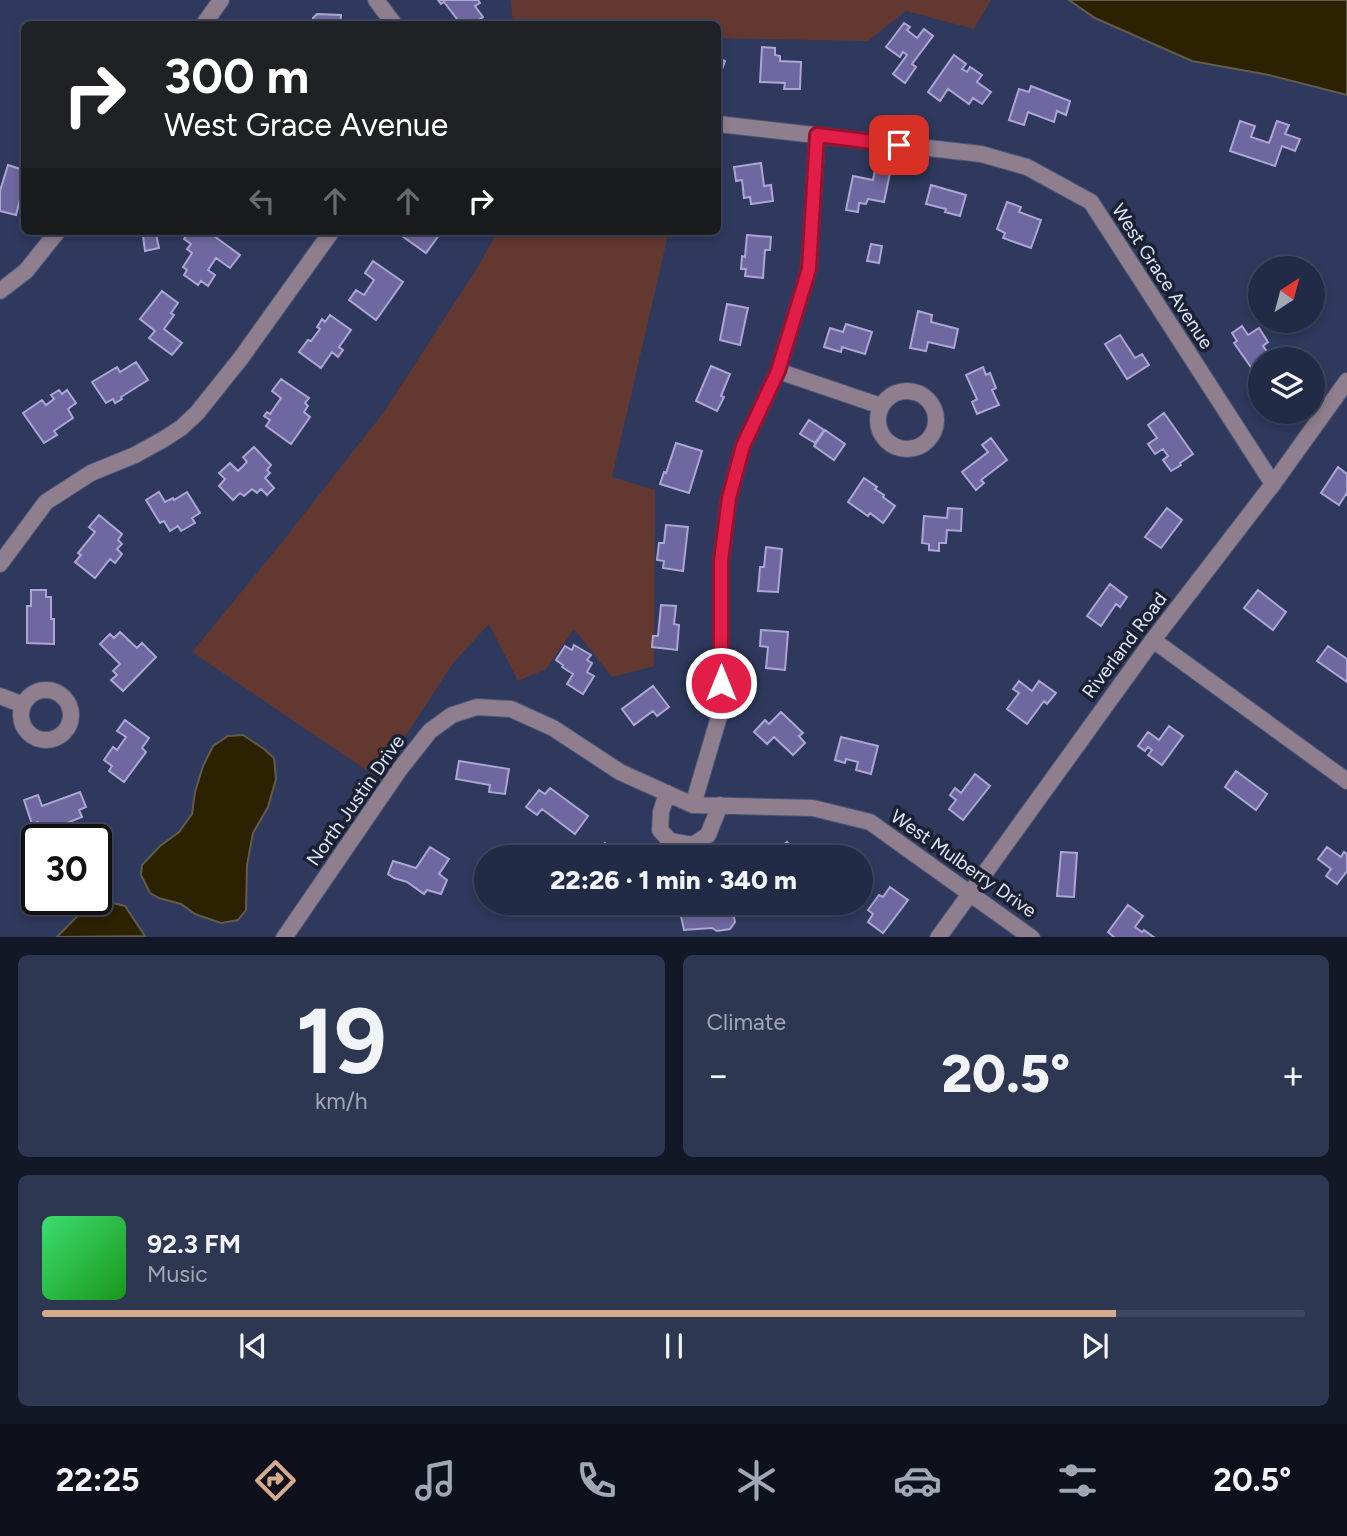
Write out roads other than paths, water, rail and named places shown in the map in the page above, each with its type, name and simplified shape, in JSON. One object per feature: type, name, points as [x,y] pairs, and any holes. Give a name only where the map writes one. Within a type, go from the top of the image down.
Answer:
[{"type":"street","points":[[206,21],[222,0]]},
{"type":"street","points":[[376,0],[392,21]]},
{"type":"street","name":"West Grace Avenue","points":[[721,124],[981,154],[1027,167],[1091,202],[1273,484]]},
{"type":"street","points":[[693,804],[721,710],[721,561],[729,498],[743,446],[778,371],[809,269],[817,135]]},
{"type":"street","points":[[0,291],[26,271],[55,235]]},
{"type":"street","points":[[0,564],[46,502],[91,472],[164,439],[197,413],[241,358],[329,235]]},
{"type":"street","points":[[778,371],[881,406]]},
{"type":"street","name":"Riverland Road","points":[[938,937],[1153,640],[1273,484],[1347,381]]},
{"type":"street","points":[[1153,640],[1347,780]]},
{"type":"street","points":[[0,696],[23,705]]},
{"type":"street","name":"West Mulberry Drive","points":[[477,707],[511,709],[553,728],[620,772],[693,804],[813,808],[870,822],[1032,937]]},
{"type":"street","name":"North Justin Drive","points":[[284,937],[392,780],[430,731],[452,715],[477,707]]},
{"type":"street","points":[[667,793],[661,812],[660,830],[670,841],[693,845],[708,835],[720,805]]}]
